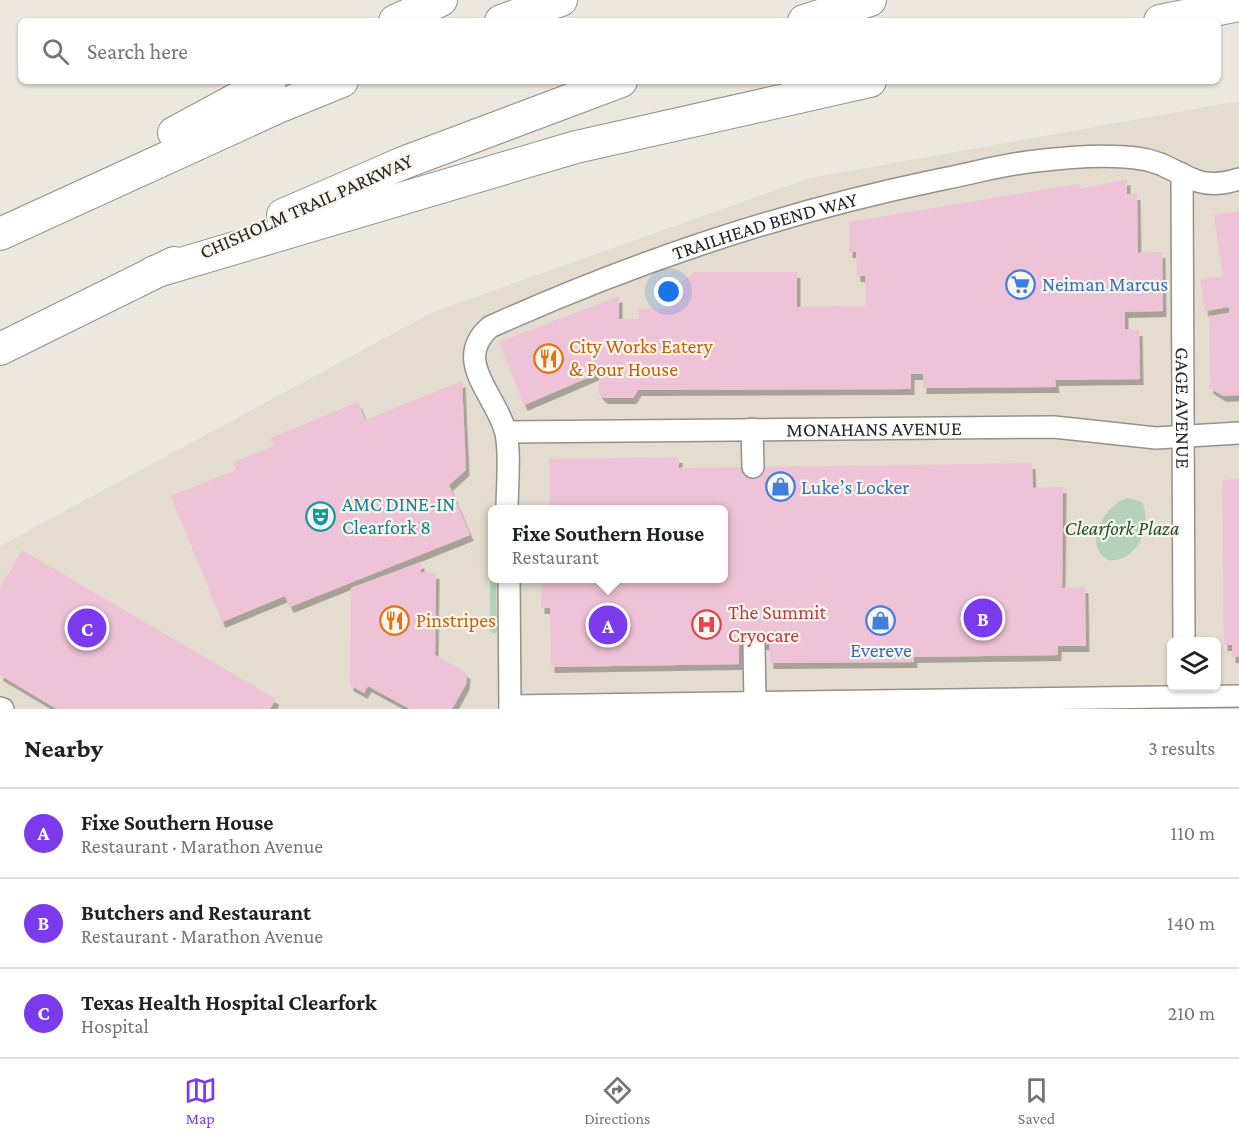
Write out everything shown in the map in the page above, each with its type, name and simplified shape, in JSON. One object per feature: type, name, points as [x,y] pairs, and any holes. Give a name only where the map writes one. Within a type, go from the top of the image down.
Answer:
[{"type":"highway","points":[[402,18],[441,0]]},
{"type":"highway","points":[[510,18],[561,0]]},
{"type":"highway","points":[[813,18],[870,0]]},
{"type":"highway","points":[[1175,18],[1239,5]]},
{"type":"highway","points":[[0,228],[264,84]]},
{"type":"highway","points":[[0,234],[278,107],[335,84]]},
{"type":"highway","name":"CHISHOLM TRAIL PARKWAY","points":[[0,349],[154,272],[403,162],[613,84]]},
{"type":"highway","points":[[154,272],[576,147],[857,84]]},
{"type":"street","name":"TRAILHEAD BEND WAY","points":[[507,505],[506,432],[476,367],[473,355],[477,340],[490,327],[615,274],[725,234],[868,194],[1035,161],[1136,158],[1161,163],[1197,183],[1210,184],[1239,179]]},
{"type":"street","name":"GAGE AVENUE","points":[[1182,174],[1184,637]]},
{"type":"street","name":"MONAHANS AVENUE","points":[[506,432],[1054,427],[1156,438],[1239,433]]},
{"type":"street","points":[[752,429],[753,467]]},
{"type":"street","points":[[509,583],[510,708],[1239,696]]},
{"type":"street","points":[[754,645],[755,703]]},
{"type":"shaded area","points":[[1239,101],[1239,709],[0,709],[0,546],[433,312],[810,178]]},
{"type":"green space","name":"Clearfork Plaza","points":[[1128,498],[1142,502],[1145,511],[1144,532],[1140,541],[1127,556],[1118,560],[1108,560],[1100,553],[1097,544],[1100,525],[1112,508]]},
{"type":"green space","points":[[490,583],[496,583],[497,631],[494,634],[490,631]]},
{"type":"building","points":[[1127,179],[1127,194],[1137,194],[1138,253],[1162,252],[1163,311],[1125,312],[1125,329],[1139,330],[1140,379],[1055,380],[1056,387],[923,388],[923,374],[911,374],[911,389],[638,390],[633,398],[604,398],[599,393],[599,373],[524,405],[499,342],[619,296],[619,319],[639,319],[638,309],[672,308],[672,281],[682,282],[694,272],[797,272],[797,307],[866,306],[865,276],[857,276],[856,252],[849,252],[849,222],[1079,184],[1080,189]]},
{"type":"building","points":[[1239,211],[1239,395],[1223,396],[1210,388],[1209,316],[1229,313],[1229,307],[1205,311],[1200,280],[1223,276],[1214,215]]},
{"type":"building","name":"AMC DINE-IN Clearfork 8","points":[[462,381],[466,470],[449,485],[470,535],[290,607],[285,596],[222,622],[171,496],[236,470],[233,462],[274,446],[270,438],[358,402],[365,420]]},
{"type":"building","points":[[679,457],[679,468],[1032,463],[1033,488],[1063,487],[1062,588],[1085,587],[1086,646],[1058,646],[1058,655],[914,657],[914,662],[770,663],[769,644],[739,645],[739,664],[551,667],[550,608],[541,608],[541,583],[728,583],[728,505],[550,505],[549,459]]},
{"type":"building","points":[[1239,478],[1239,657],[1232,657],[1232,645],[1224,645],[1222,481]]},
{"type":"building","points":[[22,550],[276,699],[270,709],[57,709],[0,675],[0,588]]},
{"type":"building","points":[[421,562],[421,572],[436,573],[435,655],[467,673],[466,684],[452,709],[410,709],[368,686],[364,693],[350,685],[351,588]]},
{"type":"place","name":"Neiman Marcus","points":[[1021,284]]},
{"type":"place","name":"City Works Eatery & Pour House","points":[[548,358]]},
{"type":"place","name":"Luke’s Locker","points":[[780,487]]},
{"type":"place","name":"AMC DINE-IN Clearfork 8","points":[[321,516]]},
{"type":"place","name":"Butchers and Restaurant","points":[[983,618]]},
{"type":"place","name":"Pinstripes","points":[[395,620]]},
{"type":"place","name":"Evereve","points":[[881,620]]},
{"type":"place","name":"The Summit Cryocare","points":[[707,624]]},
{"type":"place","name":"Fixe Southern House","points":[[608,625]]},
{"type":"place","name":"Texas Health Hospital Clearfork","points":[[87,628]]}]
